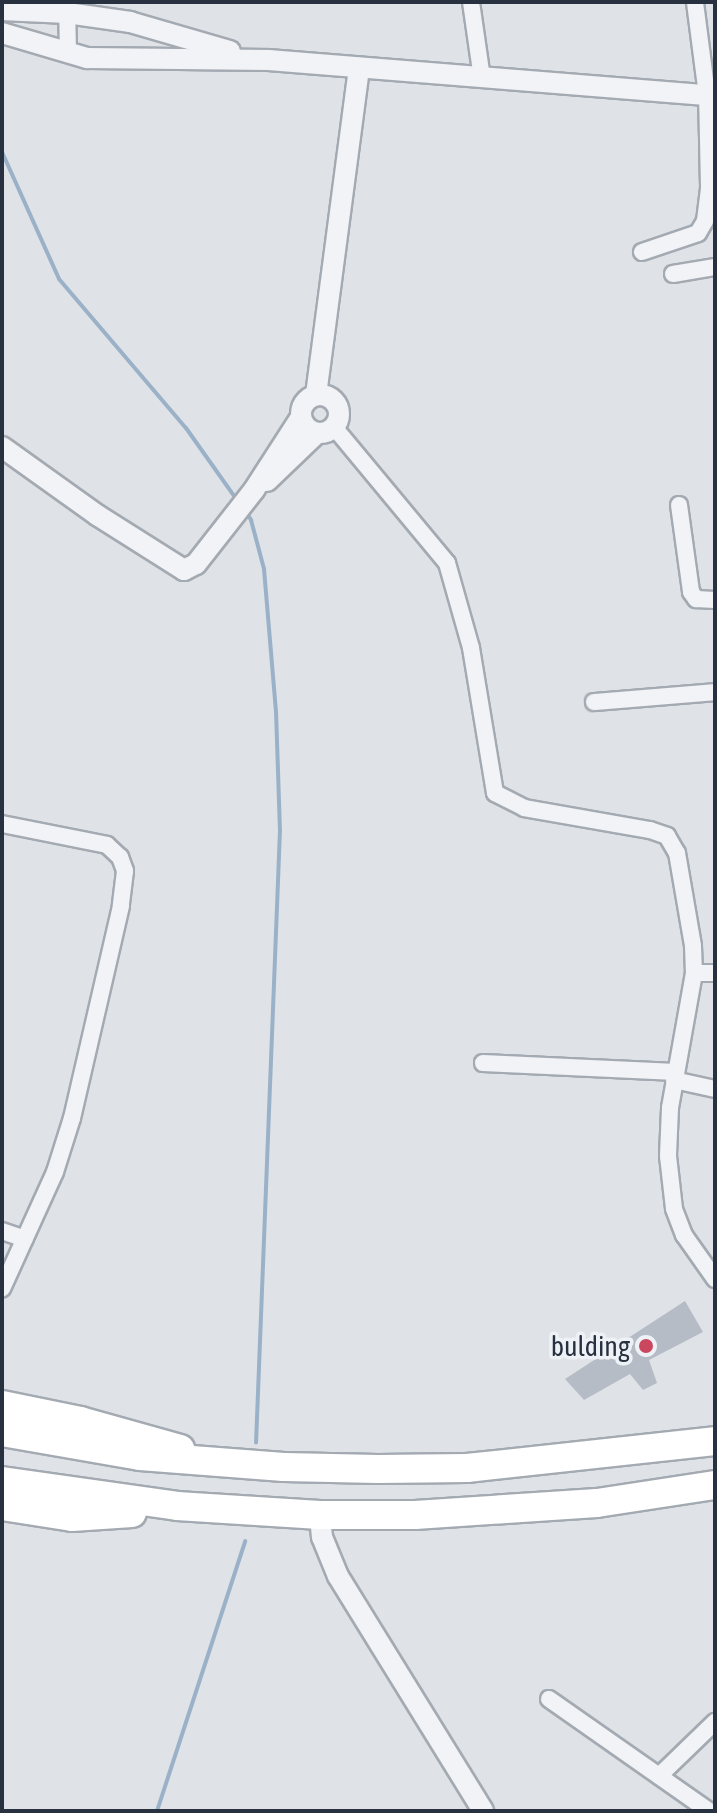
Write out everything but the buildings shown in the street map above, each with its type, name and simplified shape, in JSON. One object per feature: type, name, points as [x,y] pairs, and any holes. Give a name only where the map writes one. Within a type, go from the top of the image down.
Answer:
[{"type":"highway","points":[[2,1405],[147,1438],[214,1461]]},
{"type":"highway","points":[[2,1432],[140,1456],[284,1467],[467,1468],[715,1441]]},
{"type":"highway","points":[[2,1481],[177,1506],[320,1515],[415,1515],[582,1504],[715,1485]]},
{"type":"highway","points":[[2,1506],[72,1517],[177,1506]]},
{"type":"street","points":[[471,2],[482,78]]},
{"type":"street","points":[[642,252],[698,233],[705,221],[711,95],[695,2]]},
{"type":"street","points":[[67,8],[68,54]]},
{"type":"street","points":[[2,10],[67,8],[269,60]]},
{"type":"street","points":[[2,33],[68,54],[110,59],[269,60],[711,95]]},
{"type":"street","points":[[316,395],[359,68]]},
{"type":"street","points":[[673,274],[715,267]]},
{"type":"street","points":[[2,447],[97,515],[184,570],[196,564],[254,490],[301,417],[305,401],[316,395],[328,396],[336,404],[339,416],[254,490]]},
{"type":"street","points":[[301,417],[306,428],[326,430],[447,563],[471,648],[495,793],[524,808],[624,824],[667,836],[677,853],[684,881],[694,973],[675,1076],[668,1156],[674,1209],[684,1235],[715,1279]]},
{"type":"street","points":[[679,505],[691,592],[696,599],[715,600]]},
{"type":"street","points":[[594,702],[715,692]]},
{"type":"street","points":[[2,824],[107,845],[120,857],[125,871],[121,906],[72,1118],[55,1172],[2,1289]]},
{"type":"street","points":[[694,973],[715,973]]},
{"type":"street","points":[[483,1063],[675,1076],[715,1089]]},
{"type":"street","points":[[2,1231],[25,1239]]},
{"type":"street","points":[[320,1515],[322,1537],[338,1576],[483,1811]]},
{"type":"street","points":[[549,1699],[709,1811]]},
{"type":"street","points":[[659,1776],[715,1722]]},
{"type":"waterway","points":[[2,152],[59,279],[186,428],[237,500]]},
{"type":"waterway","points":[[245,510],[251,520],[264,569],[276,711],[280,830],[256,1443]]},
{"type":"waterway","points":[[157,1811],[245,1541]]},
{"type":"place","name":"bulding","points":[[646,1346]]}]
